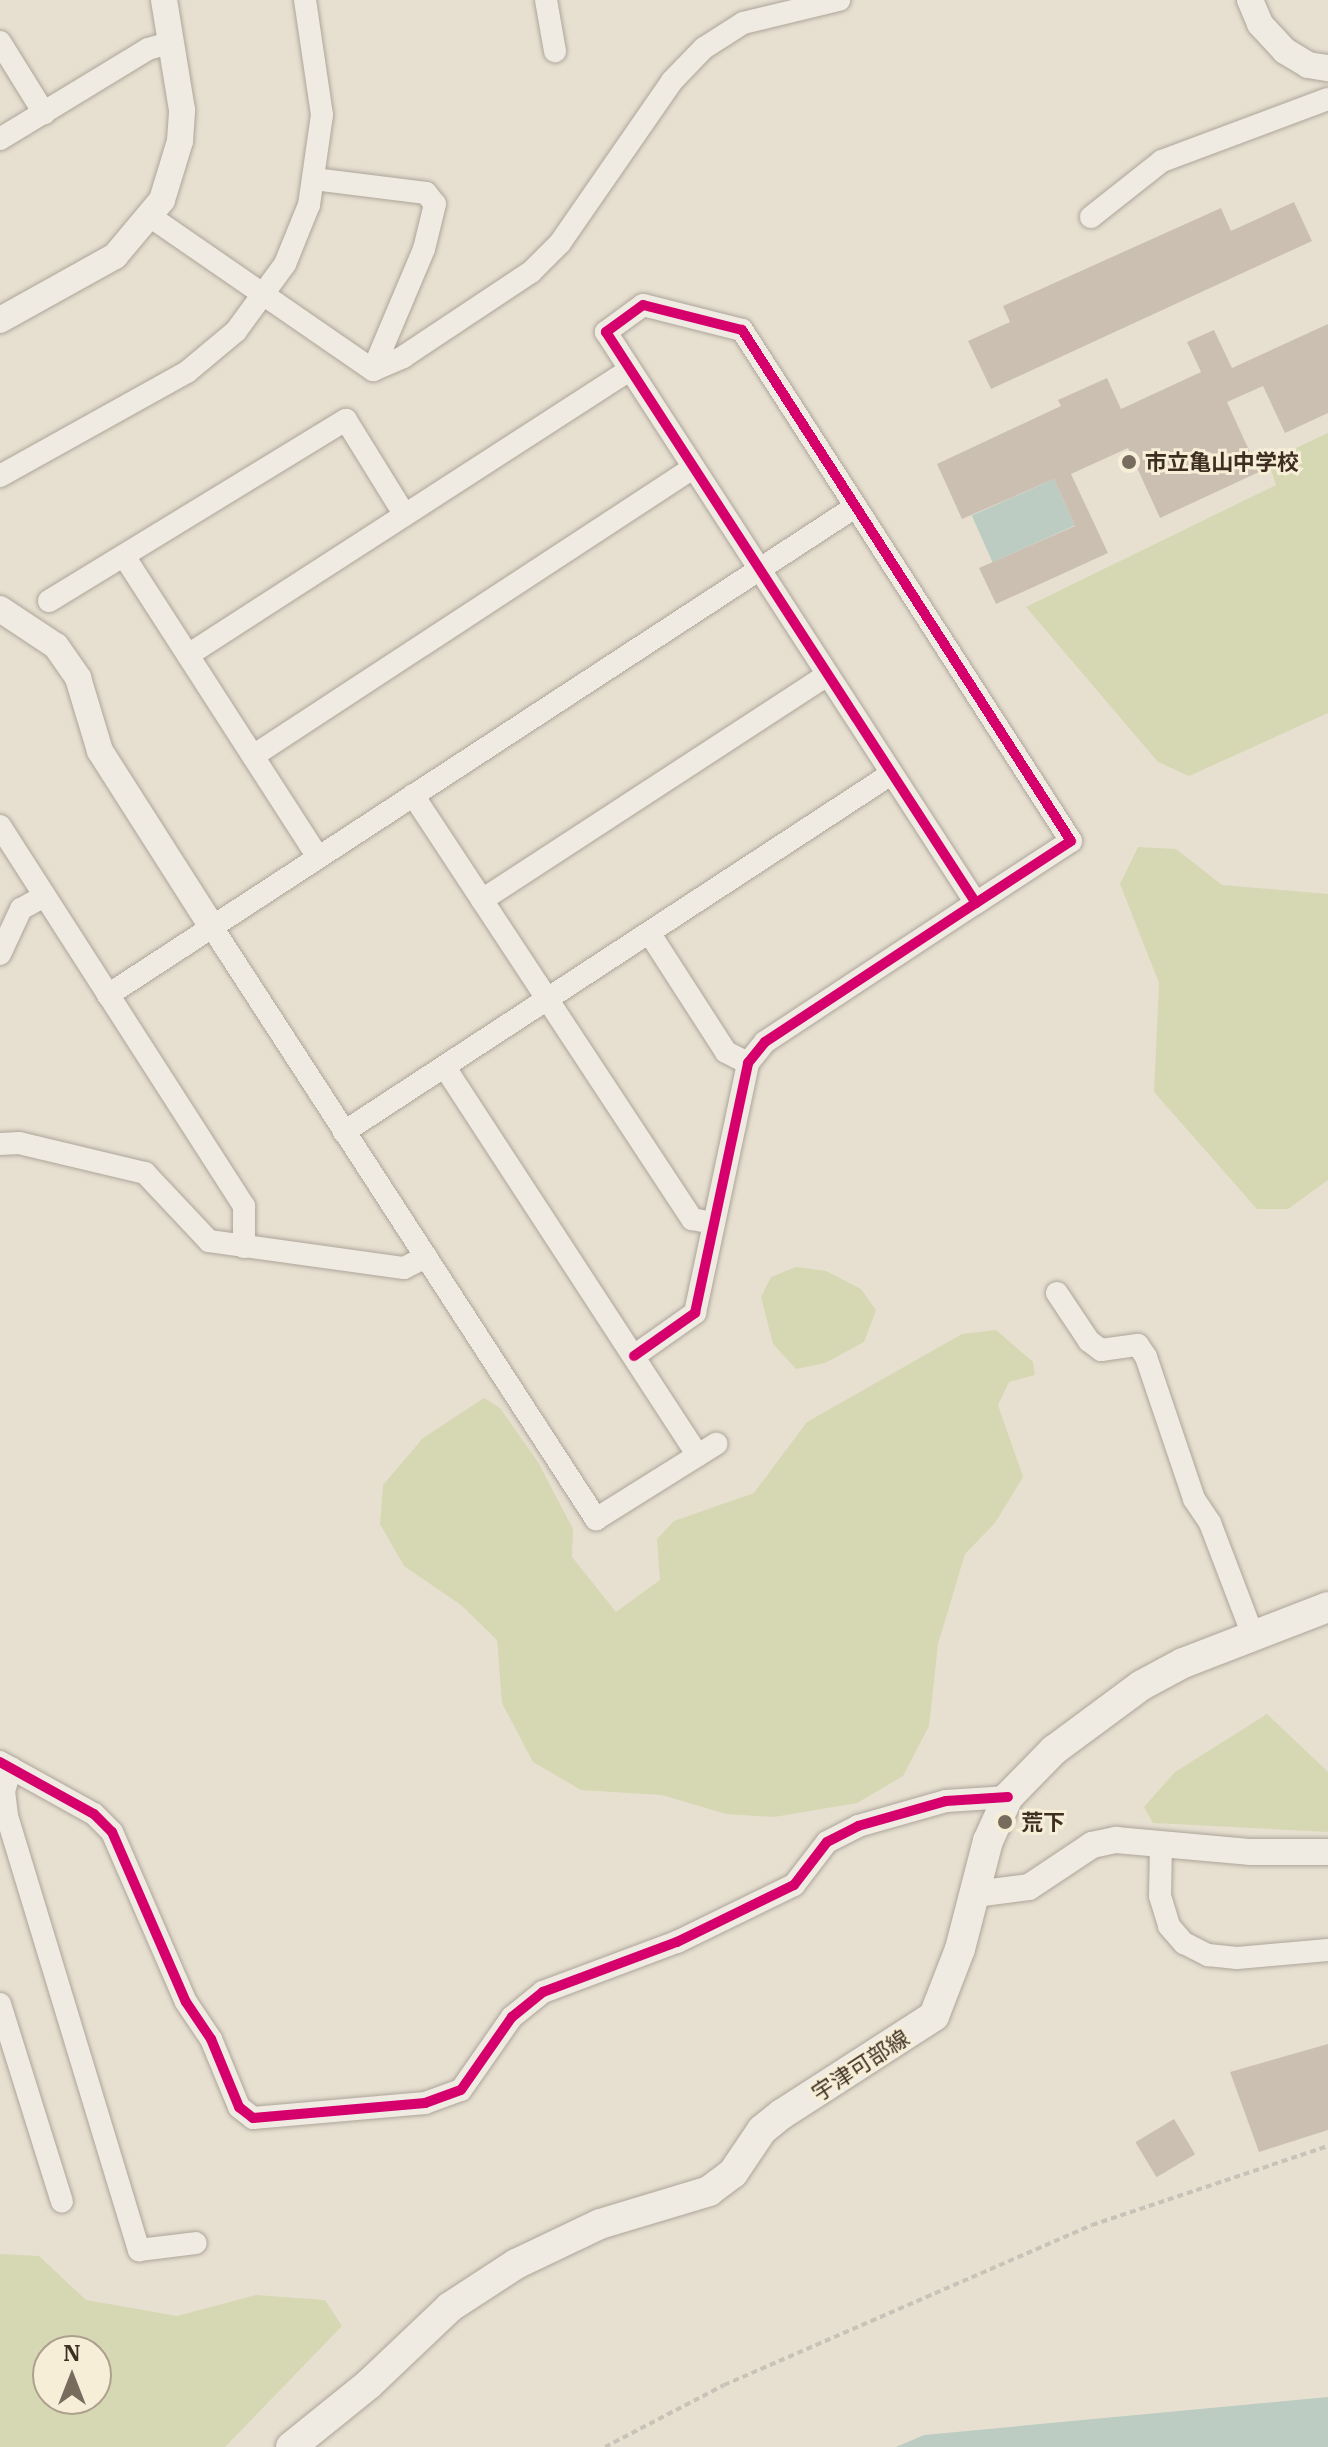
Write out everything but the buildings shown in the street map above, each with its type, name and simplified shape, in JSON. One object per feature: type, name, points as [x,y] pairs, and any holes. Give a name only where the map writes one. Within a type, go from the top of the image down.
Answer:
[{"type":"main road","name":"宇津可部線","points":[[291,2447],[369,2384],[450,2307],[516,2264],[600,2224],[709,2191],[733,2173],[762,2130],[782,2114],[934,2016],[948,1987],[988,1841],[1008,1797],[1054,1750],[1142,1685],[1183,1663],[1328,1607]]},
{"type":"street","points":[[0,320],[115,256],[151,217],[172,176],[180,141],[182,110],[164,0]]},
{"type":"street","points":[[0,476],[187,372],[236,331],[285,264],[314,179],[322,115],[305,0]]},
{"type":"street","points":[[546,0],[555,51]]},
{"type":"street","points":[[373,370],[403,357],[531,272],[551,253],[672,81],[704,48],[743,23],[839,0]]},
{"type":"street","points":[[1232,0],[1239,0]]},
{"type":"street","points":[[1250,0],[1260,24],[1285,51],[1308,65],[1328,68]]},
{"type":"street","points":[[0,42],[44,113]]},
{"type":"street","points":[[0,139],[148,49],[172,42]]},
{"type":"street","points":[[1091,217],[1162,161],[1328,99]]},
{"type":"street","points":[[314,179],[426,193],[435,204],[424,249],[373,370]]},
{"type":"street","points":[[151,217],[373,370]]},
{"type":"street","points":[[634,1356],[695,1313],[748,1063],[765,1042],[1071,841],[742,330],[643,305],[606,332],[628,371],[976,903]]},
{"type":"street","points":[[188,655],[628,371]]},
{"type":"street","points":[[49,601],[346,420],[404,514]]},
{"type":"street","points":[[253,756],[693,468]]},
{"type":"street","points":[[108,995],[855,507]]},
{"type":"street","points":[[124,556],[318,857]]},
{"type":"street","points":[[0,609],[56,646],[78,678],[100,751],[596,1519],[707,1449],[634,1356],[446,1069]]},
{"type":"street","points":[[482,900],[827,675]]},
{"type":"street","points":[[344,1132],[446,1069],[891,774]]},
{"type":"street","points":[[413,795],[692,1219],[713,1223]]},
{"type":"street","points":[[0,826],[244,1206],[244,1247]]},
{"type":"street","points":[[0,954],[21,909],[44,896]]},
{"type":"street","points":[[650,934],[726,1052],[748,1063]]},
{"type":"street","points":[[0,1144],[19,1143],[145,1173],[209,1241],[404,1268],[426,1257]]},
{"type":"street","points":[[1057,1293],[1089,1341],[1101,1350],[1138,1345],[1146,1357],[1194,1499],[1210,1523],[1254,1638]]},
{"type":"street","points":[[196,2243],[139,2250],[7,1816],[4,1791],[6,1765],[94,1814],[112,1832],[186,2002],[211,2039],[239,2107],[253,2118],[425,2103],[461,2090],[512,2017],[543,1992],[677,1942],[794,1885],[827,1842],[858,1826],[946,1801],[1008,1797]]},
{"type":"street","points":[[975,1894],[1029,1887],[1092,1845],[1116,1840],[1328,1852]]},
{"type":"street","points":[[1161,1844],[1160,1896],[1169,1926],[1184,1943],[1208,1955],[1237,1958],[1328,1950]]},
{"type":"street","points":[[0,2004],[62,2202]]},
{"type":"path","points":[[605,2447],[724,2385],[1092,2225],[1328,2146]]},
{"type":"green space","points":[[1328,433],[1328,713],[1189,776],[1158,762],[1026,607],[1276,485],[1268,461]]},
{"type":"green space","points":[[1138,847],[1176,849],[1222,885],[1328,894],[1328,1180],[1288,1209],[1257,1209],[1154,1092],[1159,983],[1120,884]]},
{"type":"green space","points":[[796,1267],[826,1271],[861,1289],[876,1310],[864,1342],[825,1363],[796,1369],[773,1344],[761,1297],[771,1277]]},
{"type":"green space","points":[[996,1330],[1033,1362],[1035,1375],[1009,1382],[998,1405],[1023,1477],[995,1523],[965,1554],[938,1644],[929,1726],[903,1776],[857,1803],[774,1817],[726,1814],[662,1795],[581,1790],[533,1762],[502,1703],[497,1640],[461,1605],[404,1566],[380,1524],[383,1485],[423,1438],[484,1398],[500,1408],[538,1462],[573,1529],[572,1557],[616,1612],[660,1580],[657,1539],[674,1521],[754,1493],[807,1422],[962,1334]]},
{"type":"green space","points":[[1267,1714],[1328,1772],[1328,1832],[1153,1823],[1144,1807],[1175,1772]]},
{"type":"green space","points":[[0,2254],[39,2256],[86,2300],[177,2316],[256,2295],[325,2300],[342,2326],[225,2447],[0,2447]]},
{"type":"shaded area","points":[[1054,479],[1075,526],[993,562],[972,516]]},
{"type":"shaded area","points":[[1328,2397],[1328,2447],[896,2447],[924,2435]]},
{"type":"cycle path","points":[[634,1356],[695,1313],[748,1063],[765,1042],[1071,841],[742,330],[643,305],[606,332],[976,903]]},
{"type":"cycle path","points":[[0,1762],[94,1814],[112,1832],[186,2002],[211,2039],[239,2107],[253,2118],[425,2103],[461,2090],[512,2017],[543,1992],[677,1942],[794,1885],[827,1842],[858,1826],[946,1801],[1008,1797]]},
{"type":"place","name":"市立亀山中学校","points":[[1129,462]]},
{"type":"place","name":"荒下","points":[[1005,1822]]}]
